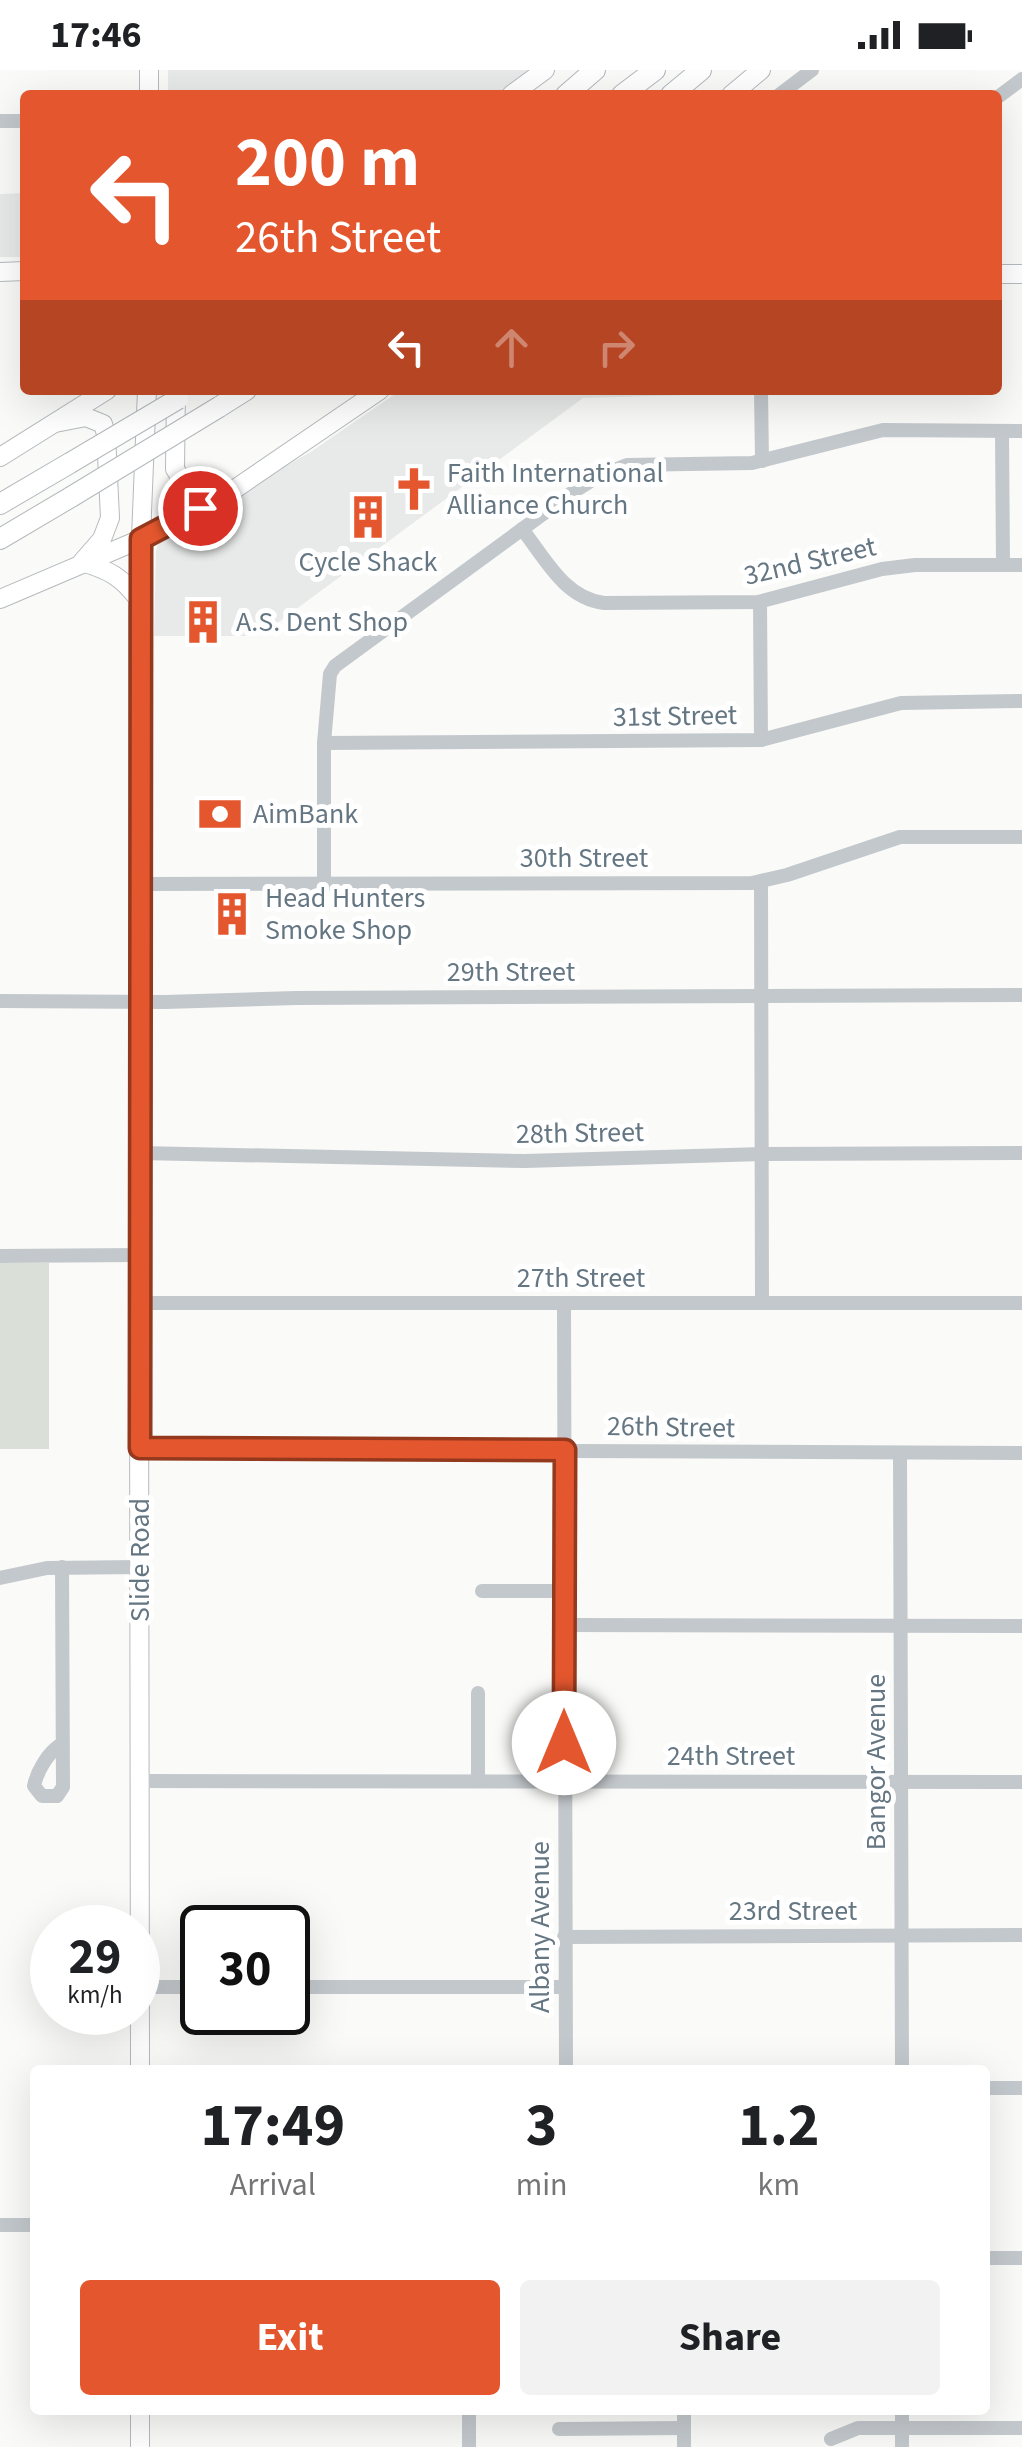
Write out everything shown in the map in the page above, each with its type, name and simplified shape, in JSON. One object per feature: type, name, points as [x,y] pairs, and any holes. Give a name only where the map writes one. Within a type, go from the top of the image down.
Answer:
[{"type":"highway","points":[[572,90],[595,70]]},
{"type":"highway","points":[[629,90],[655,70]]},
{"type":"highway","points":[[677,90],[701,70]]},
{"type":"highway","points":[[0,504],[184,395]]},
{"type":"highway","points":[[0,540],[238,395]]},
{"type":"main road","points":[[518,90],[546,70]]},
{"type":"main road","points":[[529,90],[546,70]]},
{"type":"main road","points":[[737,90],[761,70]]},
{"type":"main road","points":[[0,457],[98,395]]},
{"type":"main road","name":"Slide Road","points":[[140,1905],[138,600],[147,395]]},
{"type":"main road","points":[[176,395],[175,470],[180,481],[188,492],[198,496],[230,493]]},
{"type":"main road","points":[[0,599],[141,539],[230,493],[373,395]]},
{"type":"main road","points":[[55,424],[86,416],[103,424],[106,434],[108,530],[82,562]]},
{"type":"main road","points":[[82,562],[111,570],[125,580],[138,600]]},
{"type":"main road","name":"Slide Road","points":[[140,2035],[140,2065]]},
{"type":"main road","points":[[140,2415],[140,2447]]},
{"type":"street","points":[[786,90],[812,70]]},
{"type":"street","points":[[761,395],[762,461]]},
{"type":"street","points":[[324,884],[324,743],[330,674],[335,666],[597,476],[627,465],[762,461],[884,430],[1022,431]]},
{"type":"street","points":[[1002,430],[1003,565]]},
{"type":"street","name":"32nd Street","points":[[522,530],[569,590],[589,602],[760,602],[882,568],[1022,565]]},
{"type":"street","points":[[760,602],[761,740]]},
{"type":"street","name":"31st Street","points":[[324,743],[761,740],[900,703],[1022,701]]},
{"type":"street","name":"30th Street","points":[[139,884],[761,882],[900,838],[1022,838]]},
{"type":"street","points":[[761,882],[762,1303]]},
{"type":"street","name":"29th Street","points":[[0,1001],[1022,994]]},
{"type":"street","name":"28th Street","points":[[140,1153],[525,1160],[1022,1153]]},
{"type":"street","points":[[0,1256],[139,1255]]},
{"type":"street","name":"27th Street","points":[[140,1303],[1022,1303]]},
{"type":"street","name":"Albany Avenue","points":[[564,1303],[566,2065]]},
{"type":"street","name":"26th Street","points":[[140,1448],[1022,1453]]},
{"type":"street","name":"Bangor Avenue","points":[[900,1453],[902,2065]]},
{"type":"street","points":[[60,1745],[62,1567]]},
{"type":"street","points":[[0,1578],[62,1567],[140,1567]]},
{"type":"street","points":[[482,1591],[564,1591]]},
{"type":"street","points":[[564,1625],[1022,1626]]},
{"type":"street","points":[[478,1693],[478,1781]]},
{"type":"street","name":"24th Street","points":[[141,1781],[1022,1782]]},
{"type":"street","name":"23rd Street","points":[[564,1937],[1022,1936]]},
{"type":"street","points":[[310,1988],[564,1987]]},
{"type":"street","points":[[990,2088],[1022,2088]]},
{"type":"street","points":[[0,2225],[30,2225]]},
{"type":"street","points":[[990,2258],[1022,2258]]},
{"type":"street","points":[[469,2415],[469,2447]]},
{"type":"street","points":[[684,2415],[684,2447]]},
{"type":"street","points":[[902,2415],[902,2447]]},
{"type":"street","points":[[559,2429],[684,2428]]},
{"type":"street","points":[[831,2439],[858,2428],[1022,2428]]},
{"type":"shaded area","points":[[168,70],[529,70],[502,90],[168,90]]},
{"type":"shaded area","points":[[20,193],[20,257],[0,257],[0,194]]},
{"type":"shaded area","points":[[394,395],[689,395],[583,398],[265,632],[255,636],[154,636],[156,551],[160,538],[312,451]]},
{"type":"shaded area","points":[[0,1263],[49,1263],[49,1449],[0,1449]]},
{"type":"place","name":"Faith International Alliance Church","points":[[414,489]]},
{"type":"place","name":"Cycle Shack","points":[[368,517]]},
{"type":"place","name":"A.S. Dent Shop","points":[[203,622]]},
{"type":"place","name":"AimBank","points":[[220,814]]},
{"type":"place","name":"Head Hunters Smoke Shop","points":[[232,914]]},
{"type":"route","points":[[200,508],[141,539],[140,1448],[565,1450],[564,1743]]}]
